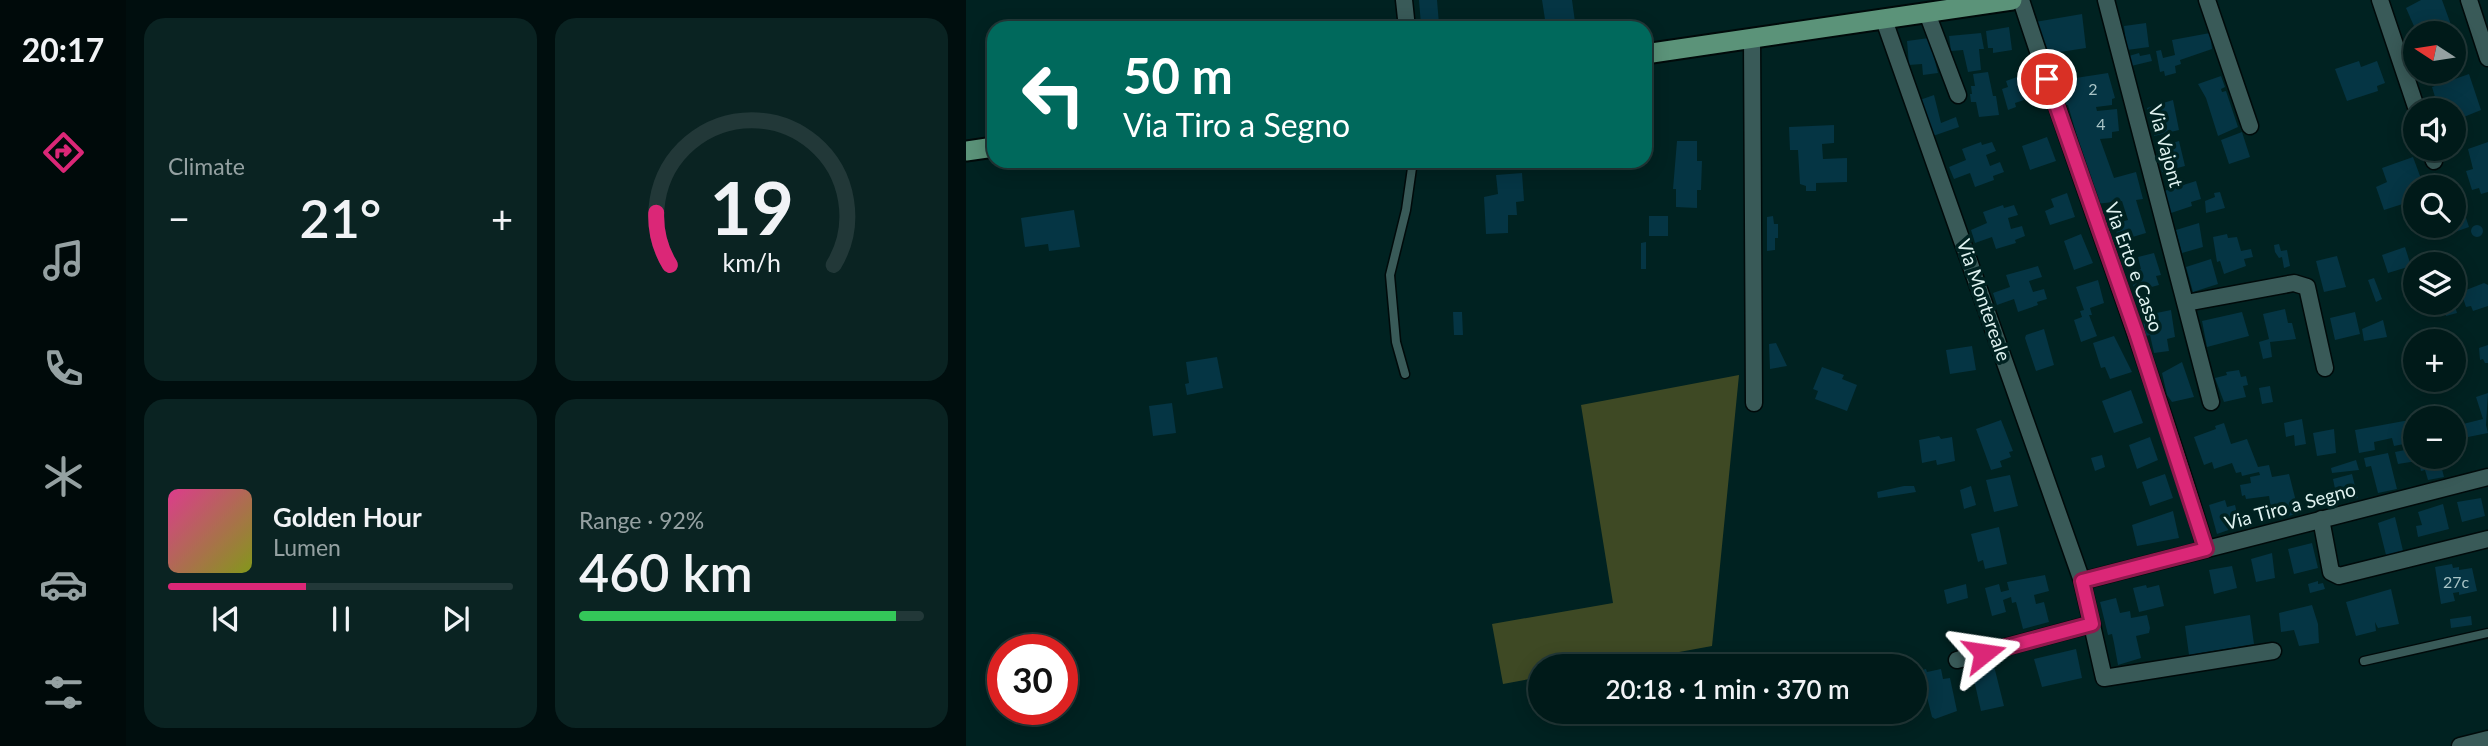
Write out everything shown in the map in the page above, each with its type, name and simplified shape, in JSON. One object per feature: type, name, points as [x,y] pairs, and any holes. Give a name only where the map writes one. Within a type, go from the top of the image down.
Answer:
[{"type":"main road","points":[[1652,53],[2012,0]]},
{"type":"main road","points":[[966,151],[987,148]]},
{"type":"street","points":[[1404,0],[1406,21]]},
{"type":"street","name":"Via Erto e Casso","points":[[2021,0],[2064,132],[2136,333],[2206,549]]},
{"type":"street","name":"Via Vajont","points":[[2106,0],[2211,402]]},
{"type":"street","points":[[2207,0],[2250,126]]},
{"type":"street","points":[[2380,0],[2413,98]]},
{"type":"street","points":[[2469,0],[2488,58]]},
{"type":"street","points":[[1927,13],[1958,95]]},
{"type":"street","name":"Via Montereale","points":[[1884,20],[2082,581]]},
{"type":"street","points":[[1752,38],[1754,403]]},
{"type":"street","points":[[2186,303],[2294,283],[2306,287],[2325,368]]},
{"type":"street","name":"Via Tiro a Segno","points":[[2082,581],[2488,477]]},
{"type":"street","points":[[2320,519],[2331,572],[2339,576],[2488,539]]},
{"type":"street","points":[[2082,581],[2104,678],[2273,651]]},
{"type":"street","points":[[1956,660],[2092,624]]},
{"type":"street","points":[[2460,746],[2488,739]]},
{"type":"lane","points":[[1405,374],[1396,342],[1390,275],[1406,210],[1412,168]]},
{"type":"lane","points":[[2364,661],[2488,633]]},
{"type":"green space","points":[[1739,375],[1712,646],[1668,654],[1528,654],[1528,679],[1503,684],[1492,624],[1613,603],[1581,405]]},
{"type":"building","points":[[1419,0],[1437,0],[1439,21],[1421,21]]},
{"type":"building","points":[[1542,0],[1572,0],[1575,21],[1545,21]]},
{"type":"building","points":[[2421,0],[2442,0],[2450,21],[2412,21],[2406,8]]},
{"type":"building","points":[[2082,14],[2086,48],[2047,54],[2035,22]]},
{"type":"building","points":[[2146,23],[2149,47],[2127,50],[2124,26]]},
{"type":"building","points":[[2009,27],[2012,50],[1993,53],[1993,48],[1988,48],[1986,31]]},
{"type":"building","points":[[1981,33],[1984,49],[1979,49],[1981,70],[1968,72],[1963,50],[1951,51],[1949,36]]},
{"type":"building","points":[[2210,33],[2212,49],[2180,60],[2181,64],[2175,66],[2176,73],[2165,76],[2164,71],[2160,72],[2156,51],[2161,50],[2163,58],[2175,55],[2172,40]]},
{"type":"building","points":[[1929,38],[1938,73],[1923,75],[1922,64],[1909,65],[1907,41]]},
{"type":"building","points":[[2139,53],[2140,56],[2150,54],[2152,61],[2131,66],[2129,56]]},
{"type":"building","points":[[2359,61],[2361,67],[2377,61],[2385,83],[2377,86],[2378,91],[2347,101],[2335,69]]},
{"type":"building","points":[[1988,72],[1999,115],[1979,117],[1976,102],[1971,102],[1971,86],[1975,86],[1973,74]]},
{"type":"building","points":[[2108,73],[2115,98],[2112,99],[2112,105],[2096,107],[2097,111],[2117,109],[2119,131],[2112,132],[2112,138],[2100,139],[2114,178],[2136,172],[2143,199],[2136,200],[2146,233],[2119,241],[2114,224],[2128,220],[2122,201],[2096,204],[2075,141],[2078,140],[2068,105],[2064,105],[2056,81]]},
{"type":"building","points":[[2025,74],[2033,97],[2015,103],[2016,107],[2008,110],[2002,89],[2008,87],[2006,81]]},
{"type":"building","points":[[2469,74],[2481,110],[2466,116],[2466,98],[2435,98],[2432,87],[2441,84],[2466,84],[2466,75]]},
{"type":"building","points":[[2221,76],[2225,87],[2221,89],[2222,92],[2226,91],[2238,127],[2218,136],[2206,98],[2198,84]]},
{"type":"building","points":[[1934,95],[1941,123],[1956,117],[1959,127],[1930,137],[1917,101]]},
{"type":"building","points":[[2173,100],[2179,130],[2154,136],[2147,108]]},
{"type":"building","points":[[1834,125],[1834,143],[1822,144],[1823,159],[1847,158],[1847,182],[1816,183],[1816,191],[1806,191],[1806,186],[1800,184],[1798,150],[1790,150],[1789,127]]},
{"type":"building","points":[[2242,132],[2250,157],[2229,164],[2221,140]]},
{"type":"building","points":[[2047,137],[2056,161],[2030,170],[2022,146]]},
{"type":"building","points":[[1677,141],[1697,141],[1697,161],[1702,161],[1697,208],[1676,207],[1676,189],[1673,189]]},
{"type":"building","points":[[2179,141],[2185,166],[2162,172],[2157,148]]},
{"type":"building","points":[[1981,142],[1982,145],[1992,142],[1996,151],[1986,155],[1990,166],[2000,162],[2004,172],[1993,176],[1994,180],[1975,187],[1970,173],[1954,179],[1949,167],[1966,160],[1962,149]]},
{"type":"building","points":[[2488,142],[2488,192],[2481,194],[2479,188],[2472,190],[2466,171],[2473,169],[2468,149]]},
{"type":"building","points":[[2403,161],[2414,161],[2420,175],[2403,175],[2403,204],[2384,210],[2376,187],[2387,182],[2382,168]]},
{"type":"building","points":[[1522,173],[1524,201],[1516,202],[1517,215],[1508,215],[1508,233],[1486,234],[1484,197],[1498,194],[1496,175]]},
{"type":"building","points":[[2196,181],[2201,199],[2191,202],[2192,206],[2171,213],[2164,191]]},
{"type":"building","points":[[2220,192],[2225,208],[2206,213],[2205,201],[2215,197],[2214,193]]},
{"type":"building","points":[[2067,193],[2075,217],[2050,225],[2045,211],[2054,207],[2051,199]]},
{"type":"building","points":[[2003,205],[2004,208],[2014,205],[2018,215],[2008,218],[2011,229],[2022,226],[2025,236],[2015,240],[2016,243],[1996,249],[1992,237],[1975,243],[1971,230],[1987,223],[1983,212]]},
{"type":"building","points":[[1074,210],[1080,247],[1049,251],[1048,244],[1025,247],[1021,218]]},
{"type":"building","points":[[1649,216],[1668,216],[1668,236],[1649,236]]},
{"type":"building","points":[[1773,216],[1774,224],[1778,224],[1778,238],[1775,238],[1775,250],[1767,251],[1767,217]]},
{"type":"building","points":[[2199,223],[2203,247],[2182,253],[2176,230]]},
{"type":"building","points":[[2477,225],[2483,231],[2477,237],[2471,231]]},
{"type":"building","points":[[2081,234],[2093,263],[2074,270],[2064,241]]},
{"type":"building","points":[[2227,234],[2228,238],[2237,237],[2241,251],[2251,249],[2253,257],[2244,259],[2246,266],[2224,274],[2220,261],[2217,262],[2213,237]]},
{"type":"building","points":[[1646,242],[1646,269],[1641,269],[1641,243]]},
{"type":"building","points":[[2279,244],[2281,251],[2287,250],[2290,266],[2284,268],[2282,257],[2279,258],[2275,252],[2274,245]]},
{"type":"building","points":[[2405,247],[2403,268],[2388,273],[2382,255]]},
{"type":"building","points":[[2154,253],[2161,275],[2156,276],[2159,285],[2136,291],[2127,274],[2141,269],[2138,257]]},
{"type":"building","points":[[2337,256],[2346,287],[2324,292],[2316,261]]},
{"type":"building","points":[[2211,259],[2218,284],[2193,292],[2186,267]]},
{"type":"building","points":[[2038,266],[2042,277],[2029,281],[2033,292],[2044,289],[2047,299],[2018,312],[2014,299],[1997,305],[1993,293],[2010,287],[2006,275]]},
{"type":"building","points":[[2374,278],[2382,299],[2376,302],[2368,280]]},
{"type":"building","points":[[2098,280],[2104,303],[2090,308],[2092,315],[2089,315],[2097,336],[2081,342],[2074,320],[2082,317],[2080,311],[2084,310],[2076,287]]},
{"type":"building","points":[[2484,283],[2488,285],[2488,306],[2473,311],[2471,306],[2466,307],[2466,290]]},
{"type":"building","points":[[2285,309],[2296,339],[2270,342],[2272,357],[2263,359],[2259,342],[2269,339],[2263,314]]},
{"type":"building","points":[[2171,310],[2175,337],[2167,339],[2169,351],[2154,353],[2150,335],[2146,336],[2142,316]]},
{"type":"building","points":[[1453,312],[1462,312],[1463,335],[1454,335]]},
{"type":"building","points":[[2242,312],[2249,336],[2207,347],[2202,321]]},
{"type":"building","points":[[2355,312],[2360,334],[2335,340],[2330,318]]},
{"type":"building","points":[[2383,320],[2387,337],[2364,341],[2362,329]]},
{"type":"building","points":[[2044,329],[2054,365],[2036,371],[2025,338],[2026,335]]},
{"type":"building","points":[[2114,336],[2132,372],[2110,379],[2105,367],[2101,368],[2093,343]]},
{"type":"building","points":[[1776,343],[1787,366],[1770,369],[1769,344]]},
{"type":"building","points":[[2488,345],[2488,363],[2485,363],[2483,359],[2480,360],[2479,348]]},
{"type":"building","points":[[1972,346],[1976,370],[1950,374],[1946,350]]},
{"type":"building","points":[[1217,357],[1223,388],[1187,395],[1185,384],[1189,383],[1186,362]]},
{"type":"building","points":[[2182,362],[2194,397],[2172,402],[2167,395],[2162,373]]},
{"type":"building","points":[[1822,367],[1844,375],[1842,379],[1857,385],[1847,411],[1815,399],[1818,391],[1813,389]]},
{"type":"building","points":[[2239,370],[2241,377],[2246,376],[2248,385],[2243,386],[2246,397],[2224,402],[2215,378],[2227,375],[2226,372]]},
{"type":"building","points":[[2270,386],[2273,402],[2262,404],[2259,388]]},
{"type":"building","points":[[2131,390],[2143,423],[2114,433],[2102,401]]},
{"type":"building","points":[[2488,393],[2488,433],[2466,437],[2466,423],[2483,419],[2476,397]]},
{"type":"building","points":[[1172,403],[1176,433],[1153,436],[1149,406]]},
{"type":"building","points":[[2302,419],[2306,444],[2295,446],[2294,435],[2286,437],[2284,423]]},
{"type":"building","points":[[2001,420],[2013,451],[2009,452],[2011,457],[2000,461],[2002,467],[1991,470],[1976,429]]},
{"type":"building","points":[[2403,421],[2403,444],[2394,446],[2392,438],[2374,442],[2375,450],[2359,453],[2355,430]]},
{"type":"building","points":[[2224,423],[2231,444],[2247,439],[2258,467],[2269,465],[2272,477],[2289,474],[2299,513],[2279,519],[2278,513],[2272,514],[2269,496],[2246,499],[2245,495],[2242,496],[2240,485],[2251,483],[2250,477],[2260,475],[2259,472],[2242,476],[2241,472],[2236,473],[2232,463],[2214,469],[2212,462],[2204,465],[2194,437]]},
{"type":"building","points":[[2334,429],[2336,453],[2317,456],[2313,433]]},
{"type":"building","points":[[1939,436],[1941,439],[1952,437],[1955,461],[1937,465],[1936,460],[1922,463],[1919,440]]},
{"type":"building","points":[[2150,437],[2158,460],[2137,469],[2129,445]]},
{"type":"building","points":[[2403,450],[2403,463],[2398,464],[2395,452]]},
{"type":"building","points":[[2388,453],[2397,489],[2378,493],[2371,466],[2366,467],[2364,458]]},
{"type":"building","points":[[2102,455],[2105,467],[2095,471],[2091,458]]},
{"type":"building","points":[[2356,460],[2359,470],[2332,473],[2331,468]]},
{"type":"building","points":[[2421,469],[2442,469],[2444,477],[2428,480],[2425,470]]},
{"type":"building","points":[[2165,474],[2173,498],[2150,506],[2142,482]]},
{"type":"building","points":[[2352,474],[2358,498],[2338,503],[2333,479]]},
{"type":"building","points":[[2010,475],[2018,506],[1994,512],[1986,480]]},
{"type":"building","points":[[1914,486],[1916,492],[1878,498],[1877,492]]},
{"type":"building","points":[[1971,486],[1976,505],[1964,509],[1960,490]]},
{"type":"building","points":[[2481,498],[2485,516],[2462,522],[2457,502]]},
{"type":"building","points":[[2225,500],[2227,507],[2235,505],[2240,526],[2217,534],[2209,505]]},
{"type":"building","points":[[2443,504],[2449,529],[2418,537],[2416,526],[2422,525],[2418,512]]},
{"type":"building","points":[[2173,511],[2179,538],[2137,546],[2132,525]]},
{"type":"building","points":[[2395,517],[2404,555],[2387,559],[2378,523]]},
{"type":"building","points":[[1999,527],[2007,564],[1985,569],[1983,560],[1978,562],[1971,534]]},
{"type":"building","points":[[2312,543],[2318,568],[2294,574],[2288,549]]},
{"type":"building","points":[[2272,553],[2275,578],[2256,582],[2251,559]]},
{"type":"building","points":[[2452,564],[2453,568],[2459,567],[2459,570],[2472,568],[2477,591],[2459,595],[2459,592],[2453,593],[2455,601],[2441,604],[2435,567]]},
{"type":"building","points":[[2232,566],[2237,588],[2214,594],[2209,570]]},
{"type":"building","points":[[2045,575],[2049,591],[2034,595],[2036,604],[2044,602],[2049,622],[2023,629],[2016,602],[2012,603],[2011,597],[2003,600],[2006,612],[1992,616],[1985,588],[1999,584],[2001,592],[2009,590],[2007,582]]},
{"type":"building","points":[[2318,581],[2318,584],[2323,583],[2325,589],[2310,593],[2308,584]]},
{"type":"building","points":[[1966,584],[1968,598],[1947,604],[1944,590]]},
{"type":"building","points":[[2146,585],[2147,588],[2159,585],[2164,606],[2139,612],[2133,588]]},
{"type":"building","points":[[2391,589],[2399,624],[2378,628],[2375,622],[2376,631],[2356,636],[2346,602]]},
{"type":"building","points":[[2116,598],[2120,613],[2130,611],[2131,618],[2147,615],[2150,628],[2149,633],[2136,636],[2141,658],[2118,665],[2112,634],[2108,635],[2100,602]]},
{"type":"building","points":[[2312,605],[2318,624],[2319,643],[2299,646],[2294,630],[2281,632],[2279,613]]},
{"type":"building","points":[[2250,615],[2254,644],[2189,655],[2185,626]]},
{"type":"building","points":[[2471,616],[2472,625],[2451,628],[2450,619]]},
{"type":"building","points":[[2076,649],[2082,678],[2042,687],[2034,659]]},
{"type":"building","points":[[1994,666],[2004,706],[1981,711],[1972,671]]},
{"type":"building","points":[[1941,669],[1943,679],[1950,678],[1957,711],[1935,719],[1932,717],[1927,697],[1927,672]]},
{"type":"route","points":[[1984,653],[2092,624],[2082,581],[2206,549],[2136,333],[2047,79]]}]
